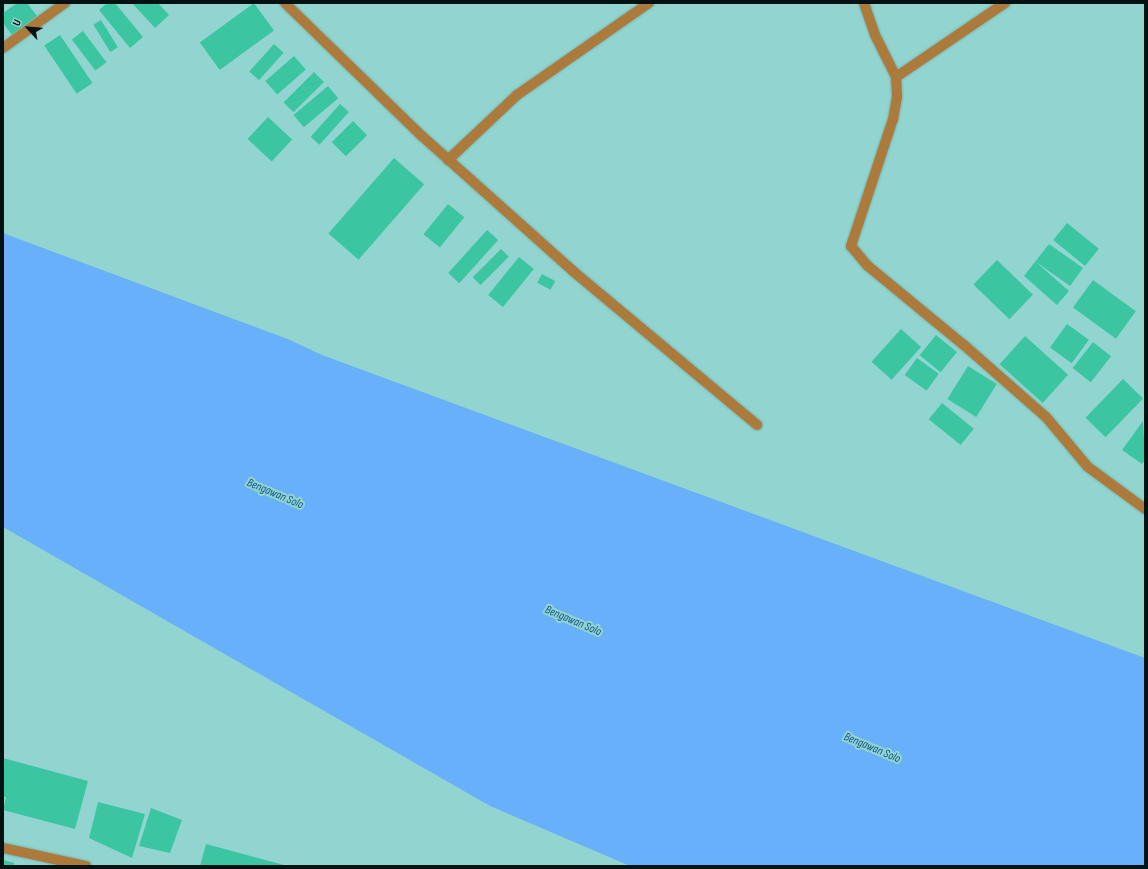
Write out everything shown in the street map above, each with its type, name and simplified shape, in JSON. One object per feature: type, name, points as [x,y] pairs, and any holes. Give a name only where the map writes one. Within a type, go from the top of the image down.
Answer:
[{"type":"street","points":[[3,48],[65,3]]},
{"type":"street","points":[[284,3],[448,160],[573,271],[757,424]]},
{"type":"street","points":[[448,160],[517,95],[649,3]]},
{"type":"street","points":[[864,3],[875,34],[896,77],[897,97],[893,119],[851,246],[857,256],[1046,417],[1088,467],[1145,509]]},
{"type":"street","points":[[896,77],[1005,3]]},
{"type":"street","points":[[3,848],[86,866]]},
{"type":"water","name":"Bengawan Solo","points":[[3,233],[290,340],[322,355],[1145,658],[1145,866],[630,866],[490,806],[3,527]]},
{"type":"building","points":[[17,3],[27,3],[37,16],[12,35],[3,23],[3,13]]},
{"type":"building","points":[[107,3],[115,3],[143,37],[130,48],[99,10]]},
{"type":"building","points":[[132,3],[158,3],[169,15],[155,28]]},
{"type":"building","points":[[254,3],[274,31],[220,70],[200,42]]},
{"type":"building","points":[[101,20],[118,47],[110,52],[93,25]]},
{"type":"building","points":[[83,31],[106,62],[95,71],[72,39]]},
{"type":"building","points":[[60,35],[92,83],[77,94],[44,46]]},
{"type":"building","points":[[274,44],[284,53],[259,80],[249,71]]},
{"type":"building","points":[[294,56],[306,70],[277,95],[265,81]]},
{"type":"building","points":[[314,72],[324,82],[293,112],[284,102]]},
{"type":"building","points":[[328,86],[338,98],[304,127],[294,115]]},
{"type":"building","points":[[340,104],[349,112],[319,145],[311,137]]},
{"type":"building","points":[[268,117],[292,140],[272,161],[248,139]]},
{"type":"building","points":[[353,121],[367,135],[346,156],[332,142]]},
{"type":"building","points":[[394,158],[424,184],[359,260],[328,233]]},
{"type":"building","points":[[448,204],[464,217],[440,248],[423,234]]},
{"type":"building","points":[[1067,223],[1099,249],[1085,266],[1053,240]]},
{"type":"building","points":[[487,230],[498,240],[459,283],[448,273]]},
{"type":"building","points":[[1049,244],[1083,268],[1070,286],[1036,262],[1069,291],[1057,305],[1024,276]]},
{"type":"building","points":[[501,249],[509,257],[480,285],[473,277]]},
{"type":"building","points":[[519,257],[534,269],[503,307],[488,295]]},
{"type":"building","points":[[997,260],[1033,295],[1009,319],[973,284]]},
{"type":"building","points":[[542,274],[555,281],[551,290],[537,283]]},
{"type":"building","points":[[1093,280],[1136,311],[1116,339],[1073,308]]},
{"type":"building","points":[[1067,324],[1089,340],[1072,363],[1050,347]]},
{"type":"building","points":[[901,329],[921,347],[892,380],[872,362]]},
{"type":"building","points":[[936,335],[957,352],[941,372],[920,355]]},
{"type":"building","points":[[1025,336],[1068,375],[1043,403],[1000,364]]},
{"type":"building","points":[[1093,342],[1111,356],[1091,382],[1073,368]]},
{"type":"building","points":[[917,358],[939,374],[926,391],[905,375]]},
{"type":"building","points":[[968,366],[997,384],[976,417],[947,399]]},
{"type":"building","points":[[1123,379],[1143,398],[1106,437],[1085,418]]},
{"type":"building","points":[[942,403],[974,429],[961,445],[929,419]]},
{"type":"building","points":[[1143,421],[1145,460],[1142,464],[1122,450]]},
{"type":"building","points":[[3,758],[88,781],[75,829],[3,810],[6,797],[3,797]]},
{"type":"building","points":[[98,802],[145,814],[132,858],[89,838]]},
{"type":"building","points":[[151,808],[182,820],[170,853],[139,846]]},
{"type":"building","points":[[206,844],[288,866],[200,866]]},
{"type":"building","points":[[3,860],[14,863],[14,866],[3,866]]}]
